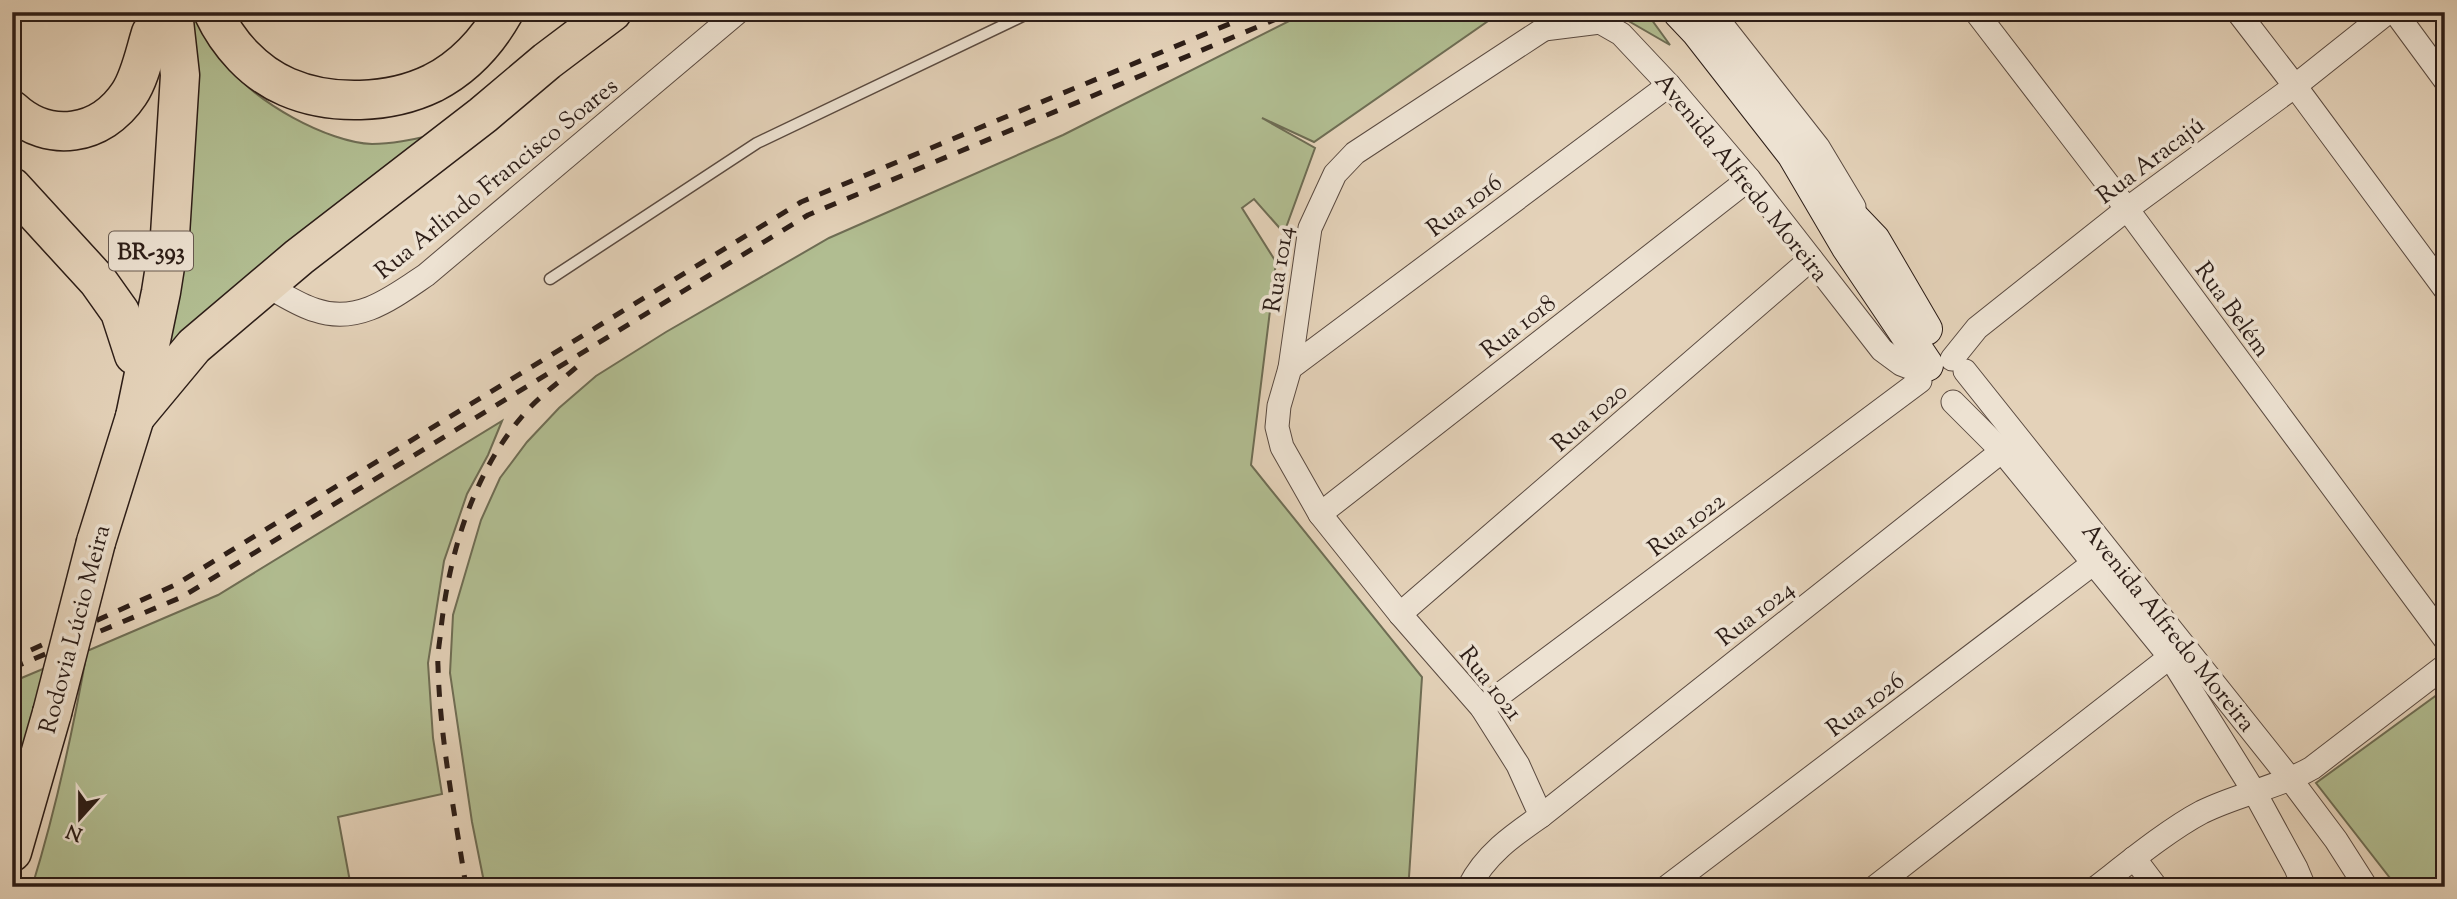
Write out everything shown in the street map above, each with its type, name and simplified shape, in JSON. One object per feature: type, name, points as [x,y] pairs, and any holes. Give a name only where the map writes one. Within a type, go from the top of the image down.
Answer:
[{"type":"highway","points":[[213,12],[233,46],[258,70],[287,87],[329,98],[360,100],[397,96],[433,83],[481,47],[504,12]]},
{"type":"highway","points":[[135,417],[194,346],[265,285],[612,12]]},
{"type":"highway","points":[[12,110],[24,121],[50,131],[80,131],[107,117],[129,94],[157,19]]},
{"type":"highway","name":"Rodovia Lúcio Meira","points":[[112,487],[113,455],[148,281],[157,149],[157,19]]},
{"type":"highway","name":"Rodovia Lúcio Meira","points":[[12,852],[52,713],[96,542],[112,487],[125,457],[161,292],[170,235],[180,75],[157,19]]},
{"type":"highway","points":[[12,187],[99,281],[120,312],[134,355]]},
{"type":"street","name":"Rua Arlindo Francisco Soares","points":[[265,285],[315,310],[337,314],[359,314],[385,302],[426,275],[738,12]]},
{"type":"street","name":"Avenida Alfredo Moreira","points":[[1679,12],[1789,149],[1874,240]]},
{"type":"street","name":"Avenida Alfredo Moreira","points":[[1712,12],[1818,147],[1874,240],[1938,379],[2095,562],[2170,657],[2255,793],[2304,887]]},
{"type":"street","name":"Rua Belém","points":[[1976,12],[2127,209],[2445,639]]},
{"type":"street","points":[[2238,12],[2445,289]]},
{"type":"street","name":"Rua Aracajú","points":[[1938,379],[1978,328],[2127,209],[2295,86],[2388,12]]},
{"type":"street","points":[[2395,12],[2445,80]]},
{"type":"street","name":"Avenida Alfredo Moreira","points":[[1549,21],[1600,22],[1622,34],[1749,179],[1882,351],[1901,364],[1938,379]]},
{"type":"street","name":"Rua 1014","points":[[1320,514],[1282,447],[1277,427],[1279,406],[1290,368],[1310,228],[1335,174],[1355,153],[1549,21]]},
{"type":"street","name":"Rua 1016","points":[[1290,368],[1669,85]]},
{"type":"street","name":"Avenida Alfredo Moreira","points":[[1789,149],[1847,246],[1938,379],[2291,780],[2336,840],[2366,887]]},
{"type":"street","name":"Rua 1018","points":[[1320,514],[1749,179]]},
{"type":"street","name":"Rua 1020","points":[[1400,614],[1811,259]]},
{"type":"street","name":"Rua 1022","points":[[1482,708],[1938,379]]},
{"type":"street","name":"Rua 1024","points":[[1541,816],[2002,451]]},
{"type":"street","name":"Rua 1021","points":[[1320,514],[1400,614],[1482,708],[1518,765],[1541,816]]},
{"type":"street","name":"Rua 1026","points":[[1667,887],[2095,562]]},
{"type":"street","points":[[1875,887],[2170,657]]},
{"type":"street","points":[[2097,887],[2200,813],[2291,780],[2312,768],[2445,666]]},
{"type":"street","points":[[1469,887],[1481,865],[1504,843],[1541,816]]},
{"type":"street","points":[[2134,858],[2157,887]]},
{"type":"lane","points":[[550,279],[757,143],[1031,12]]},
{"type":"green space","points":[[192,12],[200,12],[224,59],[239,79],[273,106],[314,128],[354,142],[372,144],[452,131],[164,349]]},
{"type":"green space","points":[[1307,12],[1501,12],[1314,142],[1262,118],[1315,148],[1284,233],[1254,199],[1242,208],[1276,262],[1251,465],[1422,677],[1409,877],[1412,887],[485,887],[472,822],[450,673],[453,615],[481,520],[500,478],[527,442],[559,408],[596,376],[666,332],[829,238],[1063,135]]},
{"type":"green space","points":[[1613,12],[1646,12],[1670,45]]},
{"type":"green space","points":[[502,421],[467,494],[444,561],[428,663],[433,738],[442,794],[338,817],[351,887],[32,887],[63,770],[87,651],[218,595]]},
{"type":"green space","points":[[57,663],[12,812],[12,682]]},
{"type":"green space","points":[[2445,689],[2445,886],[2397,887],[2316,783]]},
{"type":"railway","points":[[31,650],[175,585],[801,202],[1258,12]]},
{"type":"railway","points":[[12,668],[182,597],[808,215],[1293,12]]},
{"type":"railway","points":[[466,887],[439,694],[438,652],[450,572],[477,488],[506,437],[530,407],[579,365]]}]
